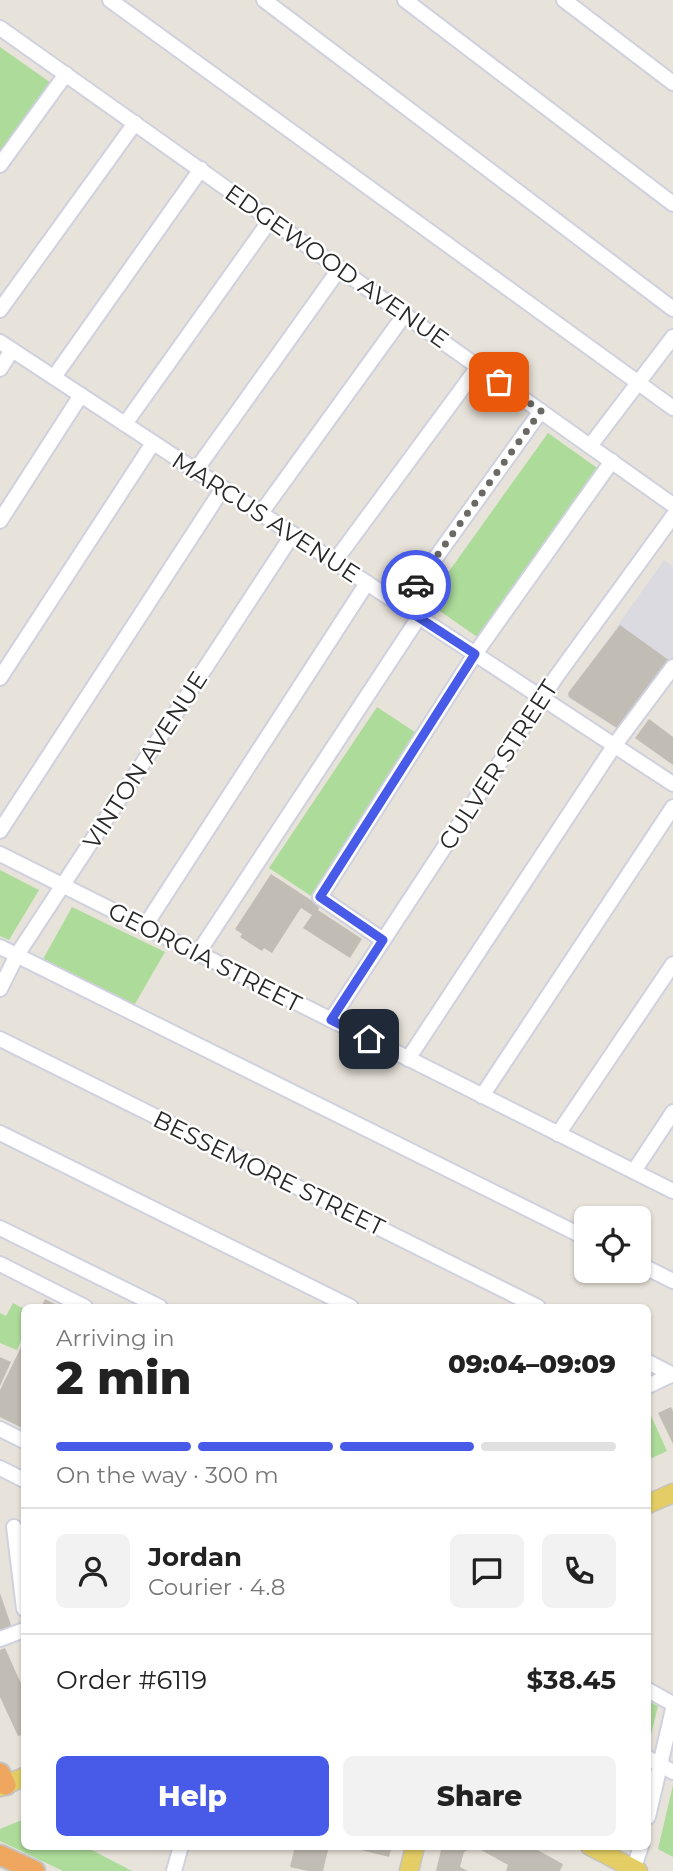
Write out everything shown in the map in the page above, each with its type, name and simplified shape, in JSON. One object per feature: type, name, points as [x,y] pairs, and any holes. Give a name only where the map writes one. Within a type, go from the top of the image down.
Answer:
[{"type":"highway","points":[[0,1855],[35,1871]]},
{"type":"main road","points":[[651,1503],[673,1493]]},
{"type":"main road","points":[[2,1782],[21,1778]]},
{"type":"main road","points":[[410,1871],[414,1850]]},
{"type":"main road","points":[[598,1850],[635,1870]]},
{"type":"street","points":[[110,0],[673,408]]},
{"type":"street","points":[[264,0],[673,309]]},
{"type":"street","points":[[405,0],[673,204]]},
{"type":"street","points":[[564,0],[673,83]]},
{"type":"street","name":"EDGEWOOD AVENUE","points":[[0,28],[673,505]]},
{"type":"street","points":[[0,165],[66,74]]},
{"type":"street","points":[[0,310],[135,123]]},
{"type":"street","points":[[54,377],[201,169]]},
{"type":"street","points":[[125,424],[271,219]]},
{"type":"street","points":[[196,470],[340,268]]},
{"type":"street","points":[[261,513],[405,314]]},
{"type":"street","points":[[590,446],[673,337]]},
{"type":"street","points":[[0,369],[6,346]]},
{"type":"street","name":"MARCUS AVENUE","points":[[6,346],[673,784]]},
{"type":"street","points":[[335,561],[478,367]]},
{"type":"street","points":[[0,521],[81,395]]},
{"type":"street","points":[[401,606],[541,411]]},
{"type":"street","points":[[0,678],[153,443]]},
{"type":"street","points":[[383,940],[320,897],[475,654],[612,461]]},
{"type":"street","points":[[0,831],[223,488]]},
{"type":"street","name":"CULVER STREET","points":[[331,1020],[542,698],[673,516]]},
{"type":"street","name":"VINTON AVENUE","points":[[0,989],[17,955],[293,534]]},
{"type":"street","points":[[145,926],[367,583]]},
{"type":"street","points":[[198,953],[419,617]]},
{"type":"street","points":[[408,1059],[614,746],[673,667]]},
{"type":"street","points":[[482,1096],[673,807]]},
{"type":"street","name":"GEORGIA STREET","points":[[0,854],[673,1191]]},
{"type":"street","points":[[0,947],[574,1232]]},
{"type":"street","points":[[558,1134],[673,964]]},
{"type":"street","name":"BESSEMORE STREET","points":[[0,1039],[532,1304]]},
{"type":"street","points":[[634,1171],[673,1112]]},
{"type":"street","points":[[0,1133],[345,1304]]},
{"type":"street","points":[[0,1228],[129,1300],[147,1304]]},
{"type":"street","points":[[0,1264],[79,1304]]},
{"type":"street","points":[[651,1270],[673,1281]]},
{"type":"street","points":[[651,1364],[673,1375]]},
{"type":"street","points":[[651,1385],[673,1375]]},
{"type":"street","points":[[0,1429],[21,1440]]},
{"type":"street","points":[[0,1468],[21,1478]]},
{"type":"street","points":[[0,1520],[21,1527]]},
{"type":"street","points":[[0,1639],[21,1631]]},
{"type":"street","points":[[651,1692],[673,1703]]},
{"type":"street","points":[[651,1804],[673,1709]]},
{"type":"street","points":[[174,1871],[180,1850]]},
{"type":"street","points":[[635,1870],[640,1850]]},
{"type":"shaded area","points":[[664,560],[673,567],[673,659],[621,731],[567,697]]},
{"type":"green space","points":[[0,47],[51,83],[0,155]]},
{"type":"green space","points":[[548,433],[600,470],[480,639],[427,602]]},
{"type":"green space","points":[[377,707],[421,736],[314,898],[269,868]]},
{"type":"green space","points":[[0,870],[39,890],[9,940],[0,936]]},
{"type":"green space","points":[[72,907],[165,952],[132,1009],[42,961]]},
{"type":"green space","points":[[13,1303],[21,1307],[21,1341],[17,1350],[0,1343],[0,1313],[6,1316]]},
{"type":"green space","points":[[651,1416],[667,1451],[651,1459]]},
{"type":"green space","points":[[651,1702],[658,1706],[651,1735]]},
{"type":"green space","points":[[673,1785],[673,1857],[658,1849]]},
{"type":"green space","points":[[21,1820],[21,1850],[92,1850],[132,1871],[63,1871],[0,1841],[0,1829]]},
{"type":"building","points":[[620,625],[670,661],[620,730],[569,697],[568,693]]},
{"type":"building","points":[[649,719],[673,737],[673,765],[635,738]]},
{"type":"building","points":[[271,874],[320,906],[318,910],[362,939],[350,958],[303,928],[312,915],[301,908],[272,953],[264,948],[262,951],[240,937],[242,934],[235,929]]},
{"type":"building","points":[[45,1299],[55,1304],[42,1304]]},
{"type":"building","points":[[21,1347],[21,1428],[0,1417],[0,1390]]},
{"type":"building","points":[[0,1357],[11,1362],[0,1386]]},
{"type":"building","points":[[671,1407],[673,1411],[673,1444],[658,1413]]},
{"type":"building","points":[[0,1593],[12,1628],[0,1631]]},
{"type":"building","points":[[5,1648],[21,1683],[21,1735],[18,1736],[0,1697],[0,1650]]},
{"type":"building","points":[[294,1850],[328,1850],[323,1871],[290,1867]]},
{"type":"building","points":[[361,1850],[391,1850],[389,1857]]},
{"type":"building","points":[[441,1850],[467,1850],[464,1852],[460,1867],[468,1871],[436,1871]]},
{"type":"building","points":[[481,1850],[537,1850],[563,1864],[560,1871],[506,1871],[508,1865]]},
{"type":"way so far","points":[[416,585],[541,411],[499,382]]},
{"type":"route","points":[[369,1039],[331,1020],[383,940],[320,897],[475,654],[401,606],[416,585]]}]
